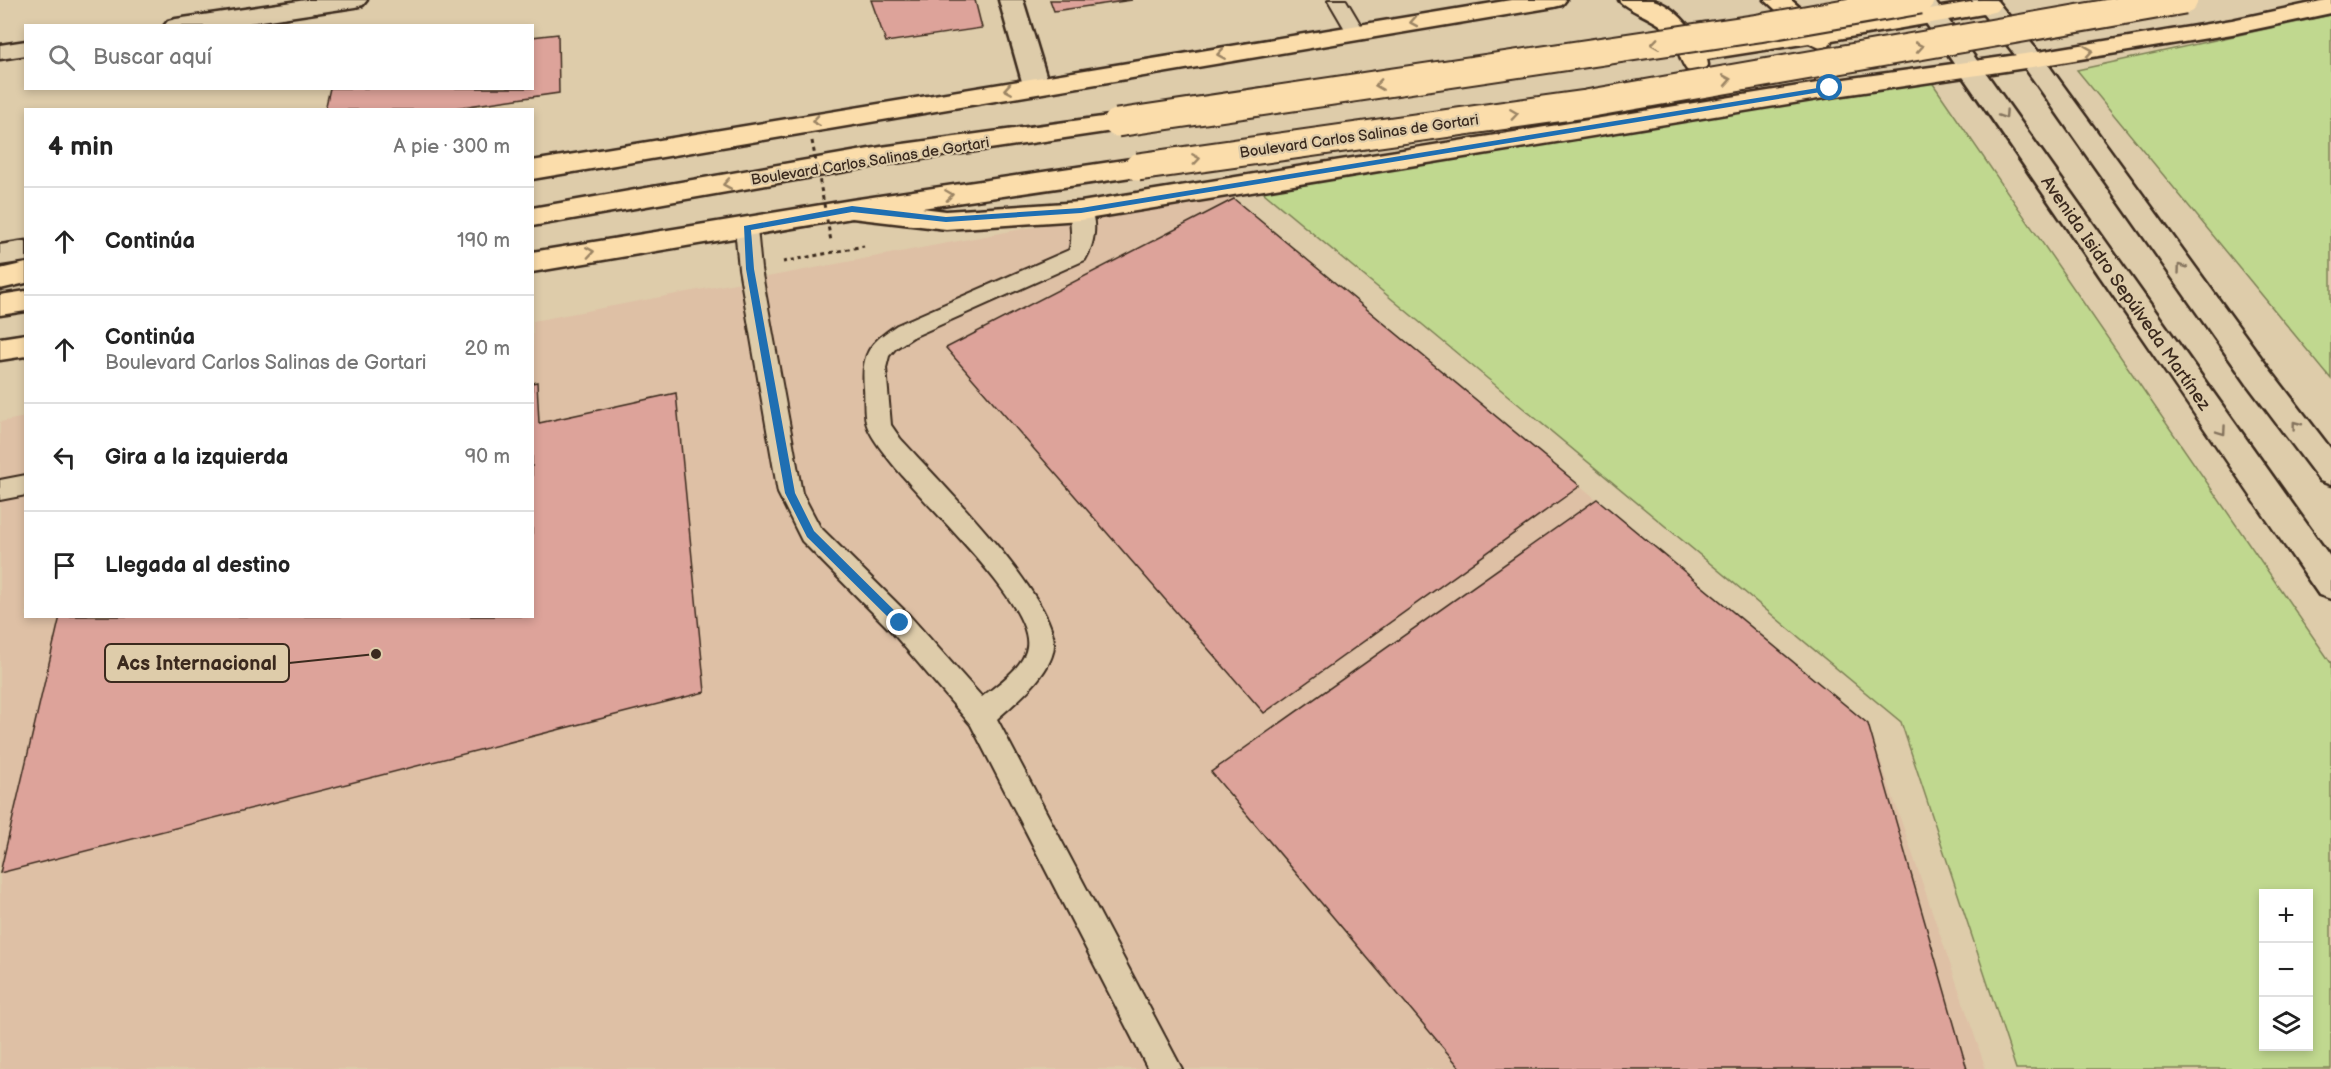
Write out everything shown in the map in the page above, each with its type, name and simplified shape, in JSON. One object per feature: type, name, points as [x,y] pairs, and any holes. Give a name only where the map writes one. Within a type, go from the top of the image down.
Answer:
[{"type":"main road","points":[[180,24],[211,10],[355,0]]},
{"type":"main road","points":[[1011,0],[1036,85]]},
{"type":"main road","points":[[534,170],[1554,0]]},
{"type":"main road","points":[[1631,0],[1640,2],[1664,17],[1687,39],[1695,53],[1698,85],[1687,112]]},
{"type":"main road","points":[[1777,0],[1818,35],[1829,61],[1830,88]]},
{"type":"main road","points":[[2157,0],[2184,12],[2232,27]]},
{"type":"main road","name":"Boulevard Carlos Salinas de Gortari","points":[[534,262],[852,209],[1586,104],[2184,0]]},
{"type":"main road","points":[[1695,53],[1818,35],[1925,6],[1986,3],[2032,60],[2260,379],[2331,472]]},
{"type":"main road","points":[[852,209],[946,220],[1081,211],[1830,88],[2032,60],[2232,27],[2321,4]]},
{"type":"main road","name":"Boulevard Carlos Salinas de Gortari","points":[[534,217],[881,156],[1759,28],[1925,6]]},
{"type":"main road","name":"Avenida Isidro Sepúlveda Martínez","points":[[1925,6],[1971,67],[2190,386],[2331,585]]},
{"type":"main road","points":[[0,52],[24,48]]},
{"type":"main road","points":[[0,255],[24,250]]},
{"type":"main road","points":[[0,279],[24,273]]},
{"type":"main road","points":[[0,305],[24,301]]},
{"type":"main road","points":[[0,349],[24,345]]},
{"type":"lane","points":[[1337,0],[1356,32]]},
{"type":"lane","points":[[981,717],[1034,665],[1042,643],[1035,619],[1005,574],[891,445],[879,426],[874,368],[878,353],[888,342],[904,331],[1077,255],[1083,239],[1081,211]]},
{"type":"lane","points":[[746,228],[750,269],[790,493],[811,534],[900,623],[981,717],[1166,1069]]},
{"type":"lane","points":[[0,490],[24,485]]},
{"type":"path","points":[[812,141],[831,241]]},
{"type":"path","points":[[750,269],[866,246]]},
{"type":"shaded area","points":[[1224,191],[1868,724],[1986,1069],[0,1069],[0,422],[24,417],[24,618],[534,618],[534,321]]},
{"type":"green space","points":[[2331,15],[2331,379],[2077,70]]},
{"type":"green space","points":[[1929,78],[2331,663],[2331,1069],[2016,1069],[1901,722],[1258,188]]},
{"type":"building","points":[[871,0],[975,0],[982,28],[886,42]]},
{"type":"building","points":[[1050,0],[1132,0],[1054,11]]},
{"type":"building","points":[[558,34],[559,93],[454,108],[325,108],[330,90],[534,90],[534,37]]},
{"type":"building","points":[[1234,199],[1580,486],[1264,713],[946,348]]},
{"type":"building","points":[[537,382],[539,423],[676,393],[705,692],[0,873],[60,618],[534,618],[534,383]]},
{"type":"building","points":[[1597,499],[1868,724],[1967,1069],[1461,1069],[1211,772]]},
{"type":"place","name":"Acs Internacional","points":[[376,654]]},
{"type":"route","points":[[900,623],[811,534],[790,493],[750,269],[746,228],[852,209],[946,220],[1081,211],[1830,88]]}]
